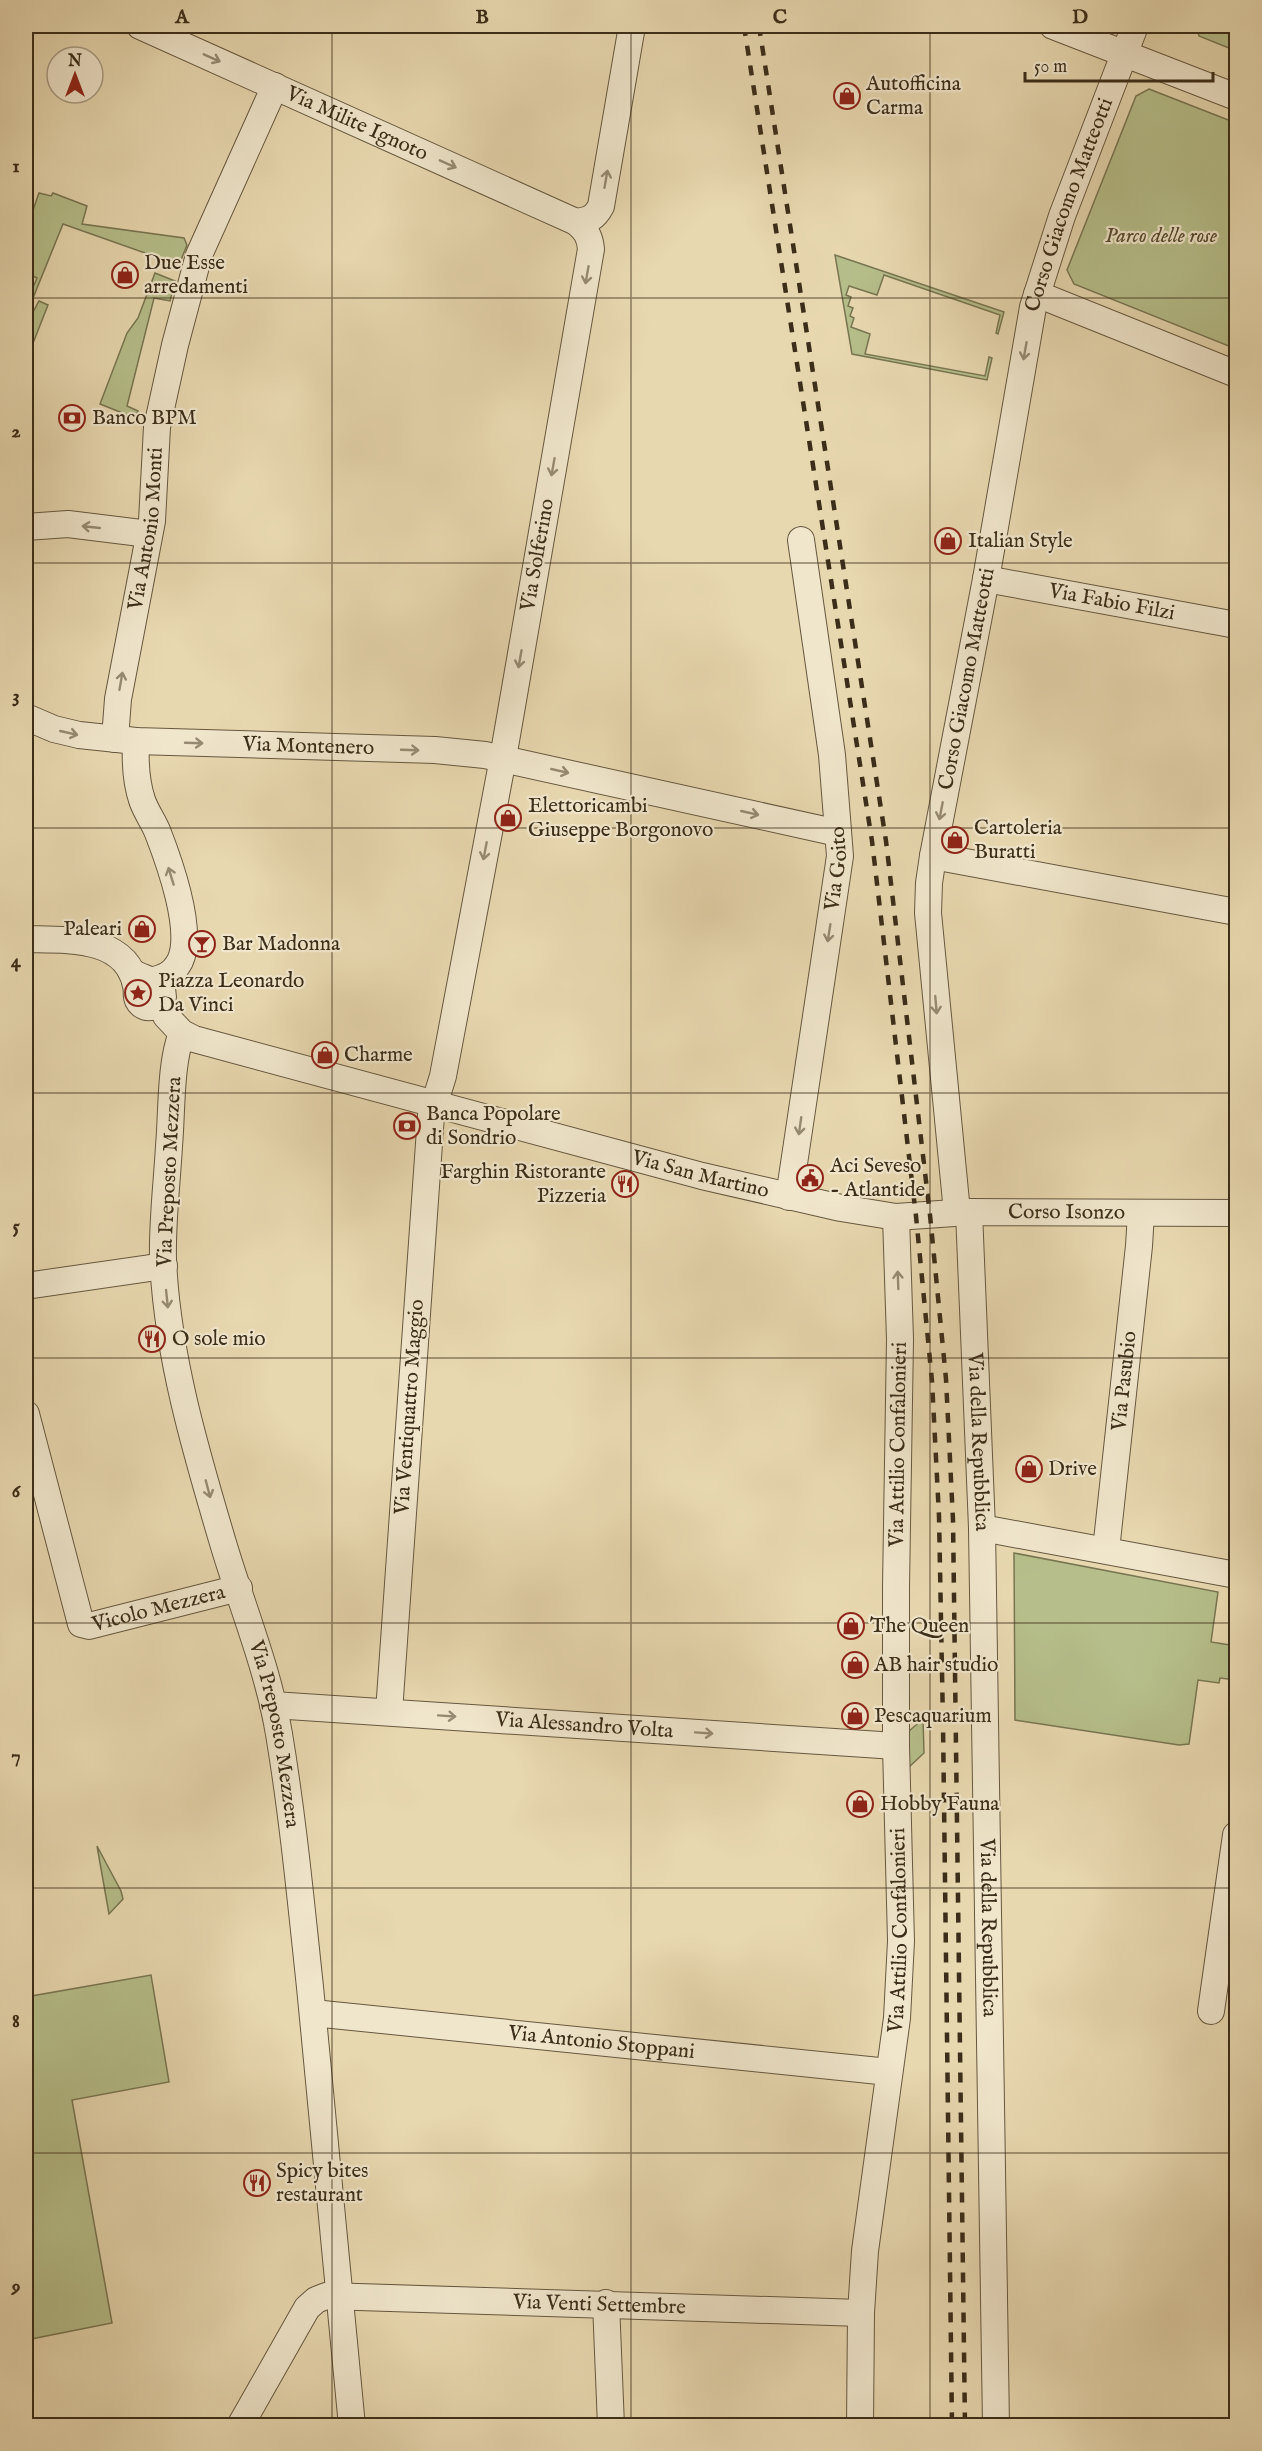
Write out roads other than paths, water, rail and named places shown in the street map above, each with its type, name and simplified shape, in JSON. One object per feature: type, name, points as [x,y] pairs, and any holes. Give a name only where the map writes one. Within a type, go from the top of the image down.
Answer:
[{"type":"street","name":"Via Milite Ignoto","points":[[140,26],[191,36],[275,86],[576,222]]},
{"type":"street","points":[[576,222],[589,220],[597,214],[601,206],[632,26]]},
{"type":"street","points":[[1053,26],[1236,97]]},
{"type":"street","name":"Corso Giacomo Matteotti","points":[[963,1212],[928,913],[929,883],[1037,294],[1062,216],[1135,26]]},
{"type":"street","name":"Via Antonio Monti","points":[[161,1010],[165,978],[177,967],[184,947],[186,932],[184,917],[162,843],[141,798],[136,765],[126,740],[118,699],[154,504],[157,427],[192,275],[275,86]]},
{"type":"street","name":"Via Solferino","points":[[434,1103],[443,1076],[503,758],[591,249],[585,229],[576,222]]},
{"type":"street","points":[[1037,294],[1236,374]]},
{"type":"street","points":[[26,527],[68,525],[149,534]]},
{"type":"street","name":"Via Goito","points":[[789,1197],[840,855],[832,755],[801,540]]},
{"type":"street","name":"Via Fabio Filzi","points":[[986,579],[1236,625]]},
{"type":"street","name":"Via Montenero","points":[[26,717],[54,729],[126,740],[435,750],[503,758],[838,833]]},
{"type":"street","points":[[933,856],[1236,912]]},
{"type":"street","points":[[26,939],[78,940],[94,943],[116,955],[161,1010]]},
{"type":"street","name":"Via San Martino","points":[[161,1010],[434,1103],[702,1176],[789,1197],[896,1217]]},
{"type":"street","name":"Via Preposto Mezzera","points":[[161,1010],[163,1229],[169,1318],[178,1368],[220,1531],[273,1705],[298,1874],[352,2426]]},
{"type":"street","name":"Via Ventiquattro Maggio","points":[[388,1712],[431,1115],[434,1103]]},
{"type":"street","name":"Corso Isonzo","points":[[896,1217],[963,1212],[1236,1213]]},
{"type":"street","name":"Via della Repubblica","points":[[963,1212],[982,1528],[996,2426]]},
{"type":"street","name":"Via Pasubio","points":[[1106,1550],[1139,1246],[1140,1213]]},
{"type":"street","name":"Via Attilio Confalonieri","points":[[860,2426],[861,2313],[865,2251],[897,2018],[901,1941],[896,1746],[900,1339],[896,1217]]},
{"type":"street","points":[[26,1286],[164,1266]]},
{"type":"street","name":"Vicolo Mezzera","points":[[26,1414],[81,1624],[89,1626],[239,1588]]},
{"type":"street","points":[[982,1528],[1236,1575]]},
{"type":"street","name":"Via Alessandro Volta","points":[[273,1705],[896,1746]]},
{"type":"street","points":[[1211,2011],[1236,1835]]},
{"type":"street","name":"Via Antonio Stoppani","points":[[313,2013],[889,2072]]},
{"type":"street","points":[[240,2426],[307,2308],[316,2300],[339,2295]]},
{"type":"street","name":"Via Venti Settembre","points":[[339,2295],[861,2313]]},
{"type":"street","points":[[606,2303],[611,2426]]},
{"type":"railway","points":[[744,26],[872,841],[916,1216],[932,1381],[939,1516],[943,1724],[952,2426]]},
{"type":"railway","points":[[759,26],[886,841],[930,1215],[946,1379],[953,1520],[965,2426]]},
{"type":"place","name":"Autofficina Carma","points":[[847,96]]},
{"type":"place","name":"Due Esse arredamenti","points":[[125,275]]},
{"type":"place","name":"Banco BPM","points":[[72,418]]},
{"type":"place","name":"Italian Style","points":[[948,541]]},
{"type":"place","name":"Elettoricambi Giuseppe Borgonovo","points":[[508,818]]},
{"type":"place","name":"Cartoleria Buratti","points":[[955,840]]},
{"type":"place","name":"Paleari","points":[[142,929]]},
{"type":"place","name":"Bar Madonna","points":[[202,944]]},
{"type":"place","name":"Piazza Leonardo Da Vinci","points":[[138,993]]},
{"type":"place","name":"Charme","points":[[325,1055]]},
{"type":"place","name":"Banca Popolare di Sondrio","points":[[407,1126]]},
{"type":"place","name":"Aci Seveso - Atlantide","points":[[810,1178]]},
{"type":"place","name":"Farghin Ristorante Pizzeria","points":[[625,1184]]},
{"type":"place","name":"O sole mio","points":[[152,1339]]},
{"type":"place","name":"Drive","points":[[1029,1469]]},
{"type":"place","name":"The Queen","points":[[851,1626]]},
{"type":"place","name":"AB hair studio","points":[[855,1665]]},
{"type":"place","name":"Pescaquarium","points":[[855,1716]]},
{"type":"place","name":"Hobby Fauna","points":[[860,1804]]},
{"type":"place","name":"Spicy bites restaurant","points":[[257,2183]]},
{"type":"park label","name":"Parco delle rose","points":[[1161,236]]}]
